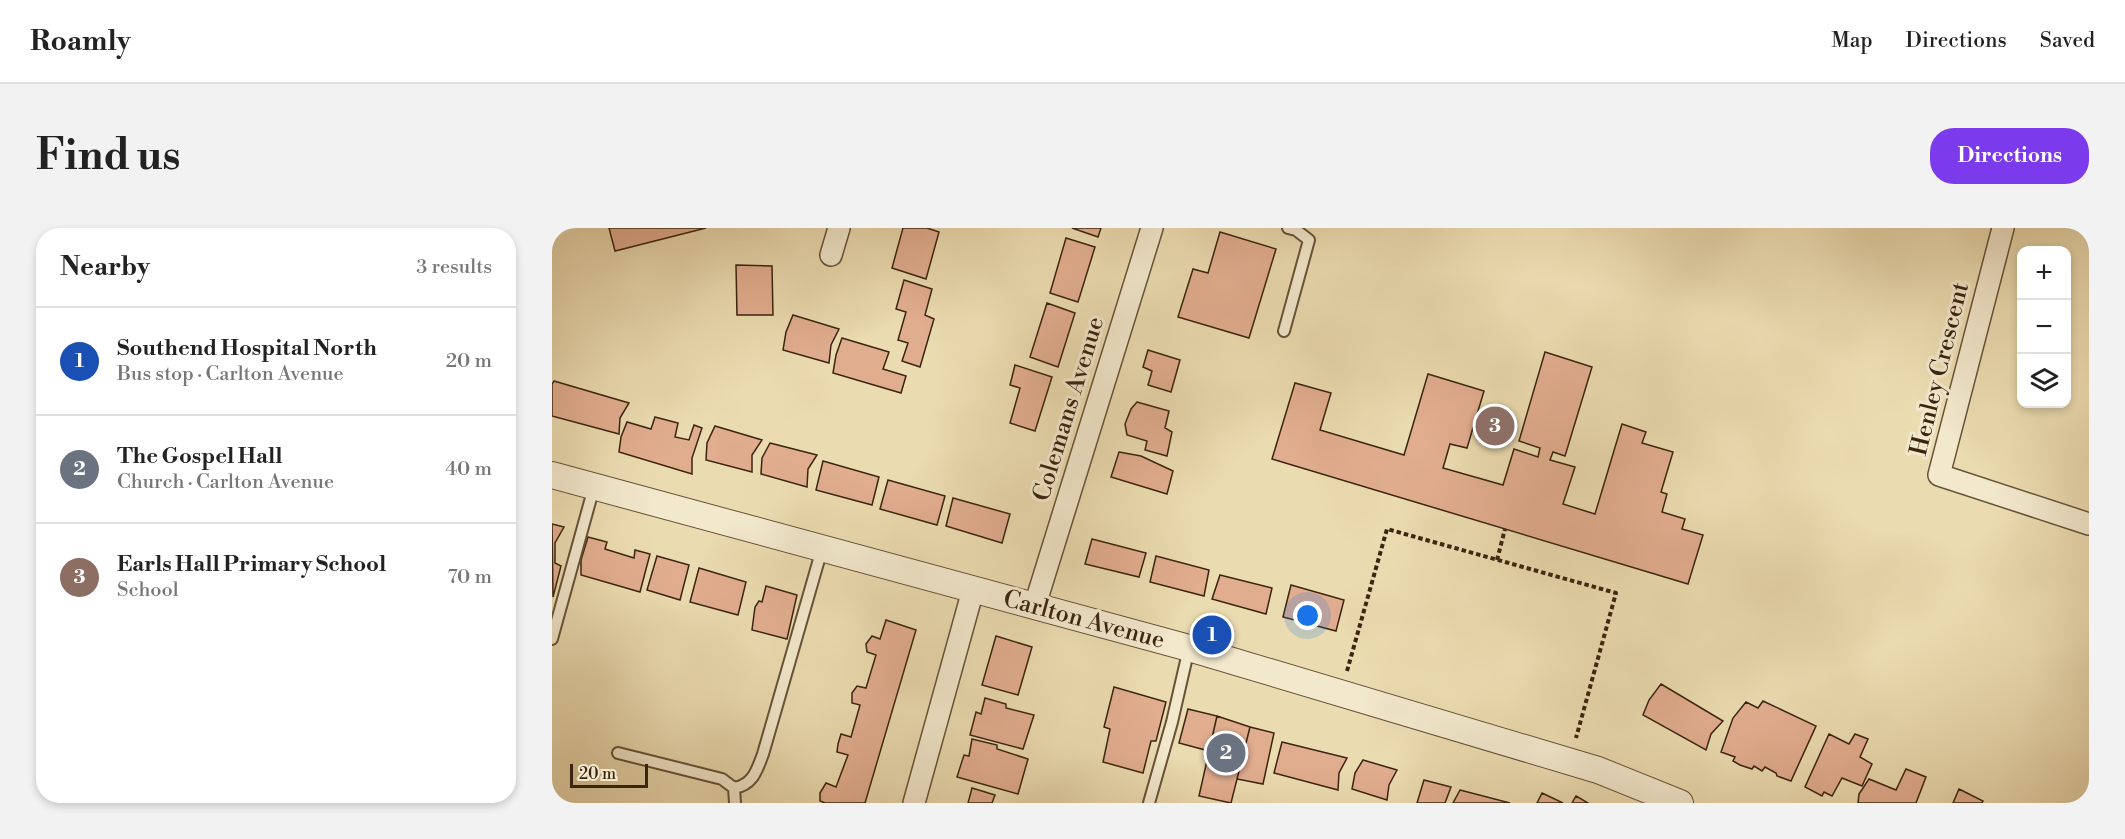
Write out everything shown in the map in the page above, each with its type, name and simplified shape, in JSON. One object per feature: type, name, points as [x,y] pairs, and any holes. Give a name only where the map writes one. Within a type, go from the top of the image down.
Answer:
[{"type":"street","points":[[831,255],[838,228]]},
{"type":"street","name":"Colemans Avenue","points":[[1035,605],[1152,228]]},
{"type":"street","name":"Henley Crescent","points":[[2003,228],[1939,475],[2089,524]]},
{"type":"street","name":"Carlton Avenue","points":[[552,475],[1189,648],[1598,770],[1680,803]]},
{"type":"street","points":[[914,803],[973,590]]},
{"type":"lane","points":[[1284,331],[1309,240],[1296,230],[1288,228]]},
{"type":"lane","points":[[552,639],[594,487]]},
{"type":"lane","points":[[734,788],[745,785],[753,777],[763,754],[822,549]]},
{"type":"lane","points":[[1149,803],[1172,722],[1189,648]]},
{"type":"lane","points":[[618,753],[722,779],[734,788],[735,803]]},
{"type":"path","points":[[1341,694],[1386,529],[1616,593],[1569,761]]},
{"type":"path","points":[[1497,560],[1505,529]]},
{"type":"building","points":[[609,228],[706,228],[615,251]]},
{"type":"building","points":[[903,228],[927,228],[939,232],[926,279],[892,268]]},
{"type":"building","points":[[1072,228],[1101,228],[1098,237]]},
{"type":"building","points":[[1220,232],[1276,249],[1249,338],[1178,317],[1193,269],[1208,273]]},
{"type":"building","points":[[1066,238],[1095,247],[1078,302],[1050,293]]},
{"type":"building","points":[[736,265],[772,266],[773,315],[737,315]]},
{"type":"building","points":[[904,280],[932,289],[925,315],[934,319],[920,367],[902,361],[908,343],[898,340],[906,312],[896,309]]},
{"type":"building","points":[[1047,303],[1075,313],[1058,367],[1030,357]]},
{"type":"building","points":[[793,315],[839,329],[831,345],[829,363],[783,350],[786,332]]},
{"type":"building","points":[[842,338],[889,352],[883,369],[906,376],[901,393],[833,373]]},
{"type":"building","points":[[1148,350],[1180,360],[1171,392],[1148,385],[1152,371],[1143,367]]},
{"type":"building","points":[[1545,352],[1592,367],[1565,456],[1553,452],[1550,460],[1575,467],[1563,504],[1595,514],[1622,424],[1646,432],[1642,443],[1673,452],[1661,492],[1667,494],[1662,512],[1685,519],[1682,529],[1703,535],[1688,584],[1272,459],[1295,383],[1331,393],[1320,430],[1404,455],[1428,374],[1484,391],[1467,448],[1450,444],[1443,468],[1503,485],[1514,449],[1538,457],[1540,448],[1519,441]]},
{"type":"building","points":[[1015,365],[1052,377],[1035,431],[1010,423],[1020,388],[1010,385]]},
{"type":"building","points":[[554,381],[629,403],[620,418],[619,434],[552,416],[552,384]]},
{"type":"building","points":[[1137,402],[1169,411],[1165,428],[1172,432],[1167,456],[1145,450],[1147,441],[1127,435],[1125,424],[1131,409]]},
{"type":"building","points":[[655,417],[678,423],[675,437],[689,440],[694,425],[702,428],[692,458],[692,474],[619,452],[621,437],[627,422],[651,429]]},
{"type":"building","points":[[715,426],[762,440],[752,455],[752,472],[706,460],[707,443]]},
{"type":"building","points":[[770,443],[817,455],[808,469],[807,487],[761,474],[762,458]]},
{"type":"building","points":[[1119,452],[1141,456],[1173,471],[1167,494],[1111,477]]},
{"type":"building","points":[[823,461],[879,477],[872,505],[816,490]]},
{"type":"building","points":[[888,480],[945,496],[937,525],[880,509]]},
{"type":"building","points":[[953,498],[1010,514],[1002,543],[946,526]]},
{"type":"building","points":[[552,524],[564,527],[555,543],[555,563],[561,566],[553,597]]},
{"type":"building","points":[[588,537],[607,542],[605,549],[634,558],[635,550],[650,554],[640,592],[581,575],[581,560]]},
{"type":"building","points":[[1092,539],[1146,553],[1139,577],[1085,564]]},
{"type":"building","points":[[657,556],[689,565],[680,600],[647,590]]},
{"type":"building","points":[[1156,556],[1209,570],[1204,596],[1150,582]]},
{"type":"building","points":[[699,568],[746,582],[738,615],[690,602]]},
{"type":"building","points":[[1220,575],[1272,588],[1266,614],[1212,599]]},
{"type":"building","points":[[1291,585],[1344,600],[1336,631],[1283,617]]},
{"type":"building","points":[[766,586],[797,595],[787,639],[752,630],[755,607],[759,601],[762,602]]},
{"type":"building","points":[[886,620],[916,630],[865,803],[825,803],[820,801],[820,793],[826,783],[836,787],[848,755],[837,752],[841,734],[851,737],[860,705],[852,703],[852,693],[857,686],[866,688],[876,655],[867,652],[866,644],[872,636],[880,639]]},
{"type":"building","points":[[996,636],[1032,647],[1018,695],[982,685]]},
{"type":"building","points":[[1661,684],[1723,721],[1711,734],[1706,750],[1643,715],[1649,700]]},
{"type":"building","points":[[1114,687],[1166,702],[1156,741],[1151,741],[1143,773],[1103,762],[1110,729],[1104,727]]},
{"type":"building","points":[[985,698],[1006,704],[1006,708],[1034,715],[1023,749],[970,735],[976,712],[981,714]]},
{"type":"building","points":[[1763,701],[1816,726],[1791,781],[1777,776],[1765,767],[1762,771],[1754,766],[1752,769],[1740,765],[1733,761],[1735,757],[1721,752],[1733,718],[1746,702],[1758,708]]},
{"type":"building","points":[[1188,709],[1217,716],[1209,751],[1179,743]]},
{"type":"building","points":[[1217,716],[1250,727],[1231,803],[1199,796]]},
{"type":"building","points":[[1250,727],[1274,733],[1263,784],[1237,779]]},
{"type":"building","points":[[1829,734],[1849,744],[1855,734],[1868,739],[1860,757],[1872,764],[1862,786],[1842,778],[1832,796],[1824,792],[1822,796],[1805,787]]},
{"type":"building","points":[[972,739],[997,745],[997,749],[1028,759],[1018,794],[957,777],[964,755],[969,756]]},
{"type":"building","points":[[1282,742],[1347,758],[1339,773],[1338,790],[1274,773]]},
{"type":"building","points":[[1363,760],[1397,770],[1389,785],[1387,800],[1352,789],[1355,773]]},
{"type":"building","points":[[1906,769],[1926,777],[1916,803],[1858,803],[1859,794],[1869,779],[1896,790]]},
{"type":"building","points":[[1424,780],[1451,787],[1445,803],[1417,803]]},
{"type":"building","points":[[972,788],[995,795],[992,803],[968,803]]},
{"type":"building","points":[[1959,789],[1983,801],[1982,803],[1953,803]]},
{"type":"building","points":[[1460,790],[1510,803],[1453,803]]},
{"type":"building","points":[[1542,793],[1563,803],[1537,803]]},
{"type":"building","points":[[1576,796],[1588,803],[1572,803]]},
{"type":"place","name":"Earls Hall Primary School","points":[[1495,426]]},
{"type":"place","name":"Southend Hospital North","points":[[1212,635]]},
{"type":"place","name":"The Gospel Hall","points":[[1226,753]]}]
